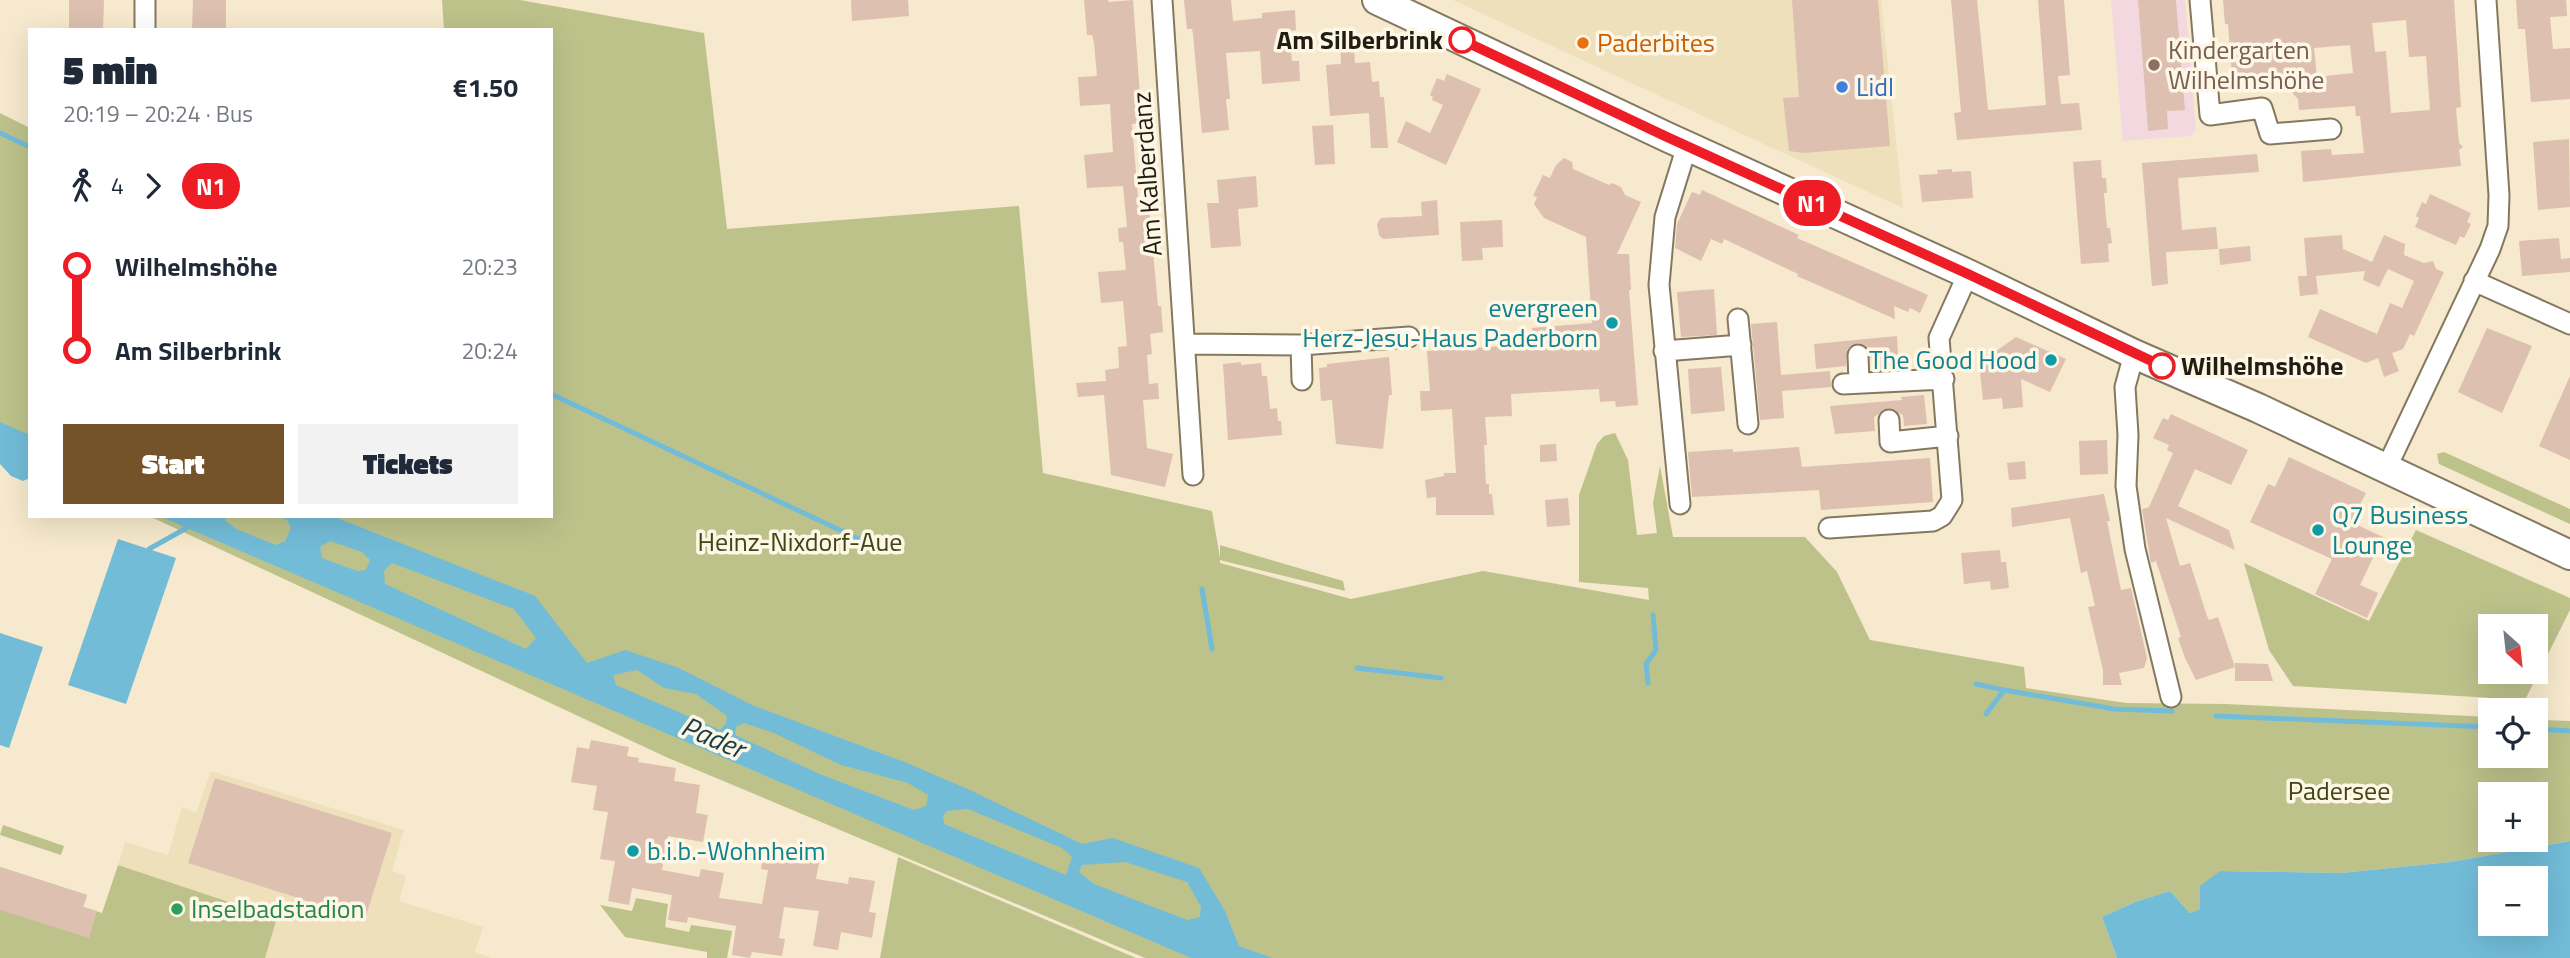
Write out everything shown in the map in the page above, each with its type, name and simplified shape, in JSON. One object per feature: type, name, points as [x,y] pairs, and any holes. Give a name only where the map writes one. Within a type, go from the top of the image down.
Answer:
[{"type":"main road","points":[[1377,0],[2570,555]]},
{"type":"street","points":[[145,0],[145,28]]},
{"type":"street","name":"Am Kalberdanz","points":[[1162,0],[1193,475]]},
{"type":"street","points":[[2200,0],[2210,115],[2262,108],[2270,134],[2330,129]]},
{"type":"street","points":[[2386,468],[2490,249],[2498,226],[2499,195],[2486,0]]},
{"type":"street","points":[[1680,504],[1659,285],[1665,217],[1687,146]]},
{"type":"street","points":[[1829,528],[1933,521],[1942,516],[1952,500],[1940,338],[1968,274]]},
{"type":"street","points":[[2474,281],[2570,324]]},
{"type":"street","points":[[1738,319],[1748,424]]},
{"type":"street","points":[[1185,344],[1301,345],[1409,337]]},
{"type":"street","points":[[1301,345],[1302,380]]},
{"type":"street","points":[[1664,351],[1741,345]]},
{"type":"street","points":[[2134,354],[2125,387],[2128,435],[2126,486],[2134,550],[2171,697]]},
{"type":"street","points":[[1858,355],[1851,383],[1944,379]]},
{"type":"street","points":[[1889,420],[1890,442],[1948,436]]},
{"type":"shaded area","points":[[1453,0],[1881,0],[1903,208],[1640,87]]},
{"type":"shaded area","name":"Kindergarten Wilhelmshöhe","points":[[2111,0],[2185,0],[2196,130],[2190,136],[2123,141]]},
{"type":"shaded area","points":[[211,771],[404,830],[392,871],[406,876],[399,901],[483,927],[475,952],[492,958],[265,958],[277,918],[118,865],[125,842],[168,855],[182,807],[196,813]]},
{"type":"green space","name":"Heinz-Nixdorf-Aue","points":[[442,0],[520,0],[704,33],[727,229],[1019,206],[1043,473],[1212,511],[1220,558],[1220,545],[1343,581],[1345,591],[1220,560],[1220,563],[1351,599],[1483,571],[1649,600],[1648,588],[1579,582],[1579,495],[1597,444],[1604,436],[1615,433],[1628,460],[1637,535],[1657,533],[1653,503],[1660,466],[1673,537],[1805,537],[1837,572],[1870,640],[2024,667],[2026,688],[2126,703],[2226,704],[2478,716],[2478,768],[2548,768],[2548,720],[2570,721],[2570,841],[2548,845],[2548,782],[2478,782],[2478,852],[2507,852],[2450,862],[2341,873],[2220,871],[2201,900],[2200,909],[2190,913],[2170,891],[2135,902],[2102,917],[2117,958],[1145,958],[666,757],[153,518],[553,518],[553,28],[444,28]]},
{"type":"green space","points":[[0,113],[28,127],[28,463],[0,452]]},
{"type":"green space","points":[[2444,452],[2570,509],[2570,524],[2439,464],[2437,454]]},
{"type":"green space","points":[[2416,530],[2570,598],[2570,610],[2548,654],[2548,614],[2478,614],[2478,684],[2533,684],[2526,698],[2293,686],[2269,650],[2244,563],[2369,621]]},
{"type":"green space","points":[[3,825],[64,846],[61,855],[0,835]]},
{"type":"green space","points":[[898,857],[1136,958],[880,958]]},
{"type":"green space","name":"Inselbadstadion","points":[[118,865],[277,918],[265,958],[0,958],[0,867],[87,895],[83,907],[102,913]]},
{"type":"green space","points":[[636,898],[668,904],[665,927],[689,932],[691,925],[732,931],[727,958],[707,958],[707,952],[625,937],[600,905],[632,911]]},
{"type":"water","points":[[0,422],[28,434],[28,479],[23,481],[11,476],[0,464]]},
{"type":"water","name":"Pader","points":[[164,518],[226,518],[236,529],[276,545],[285,541],[291,528],[287,520],[282,518],[337,518],[535,596],[587,663],[625,650],[679,668],[752,705],[907,763],[1082,844],[1113,838],[1199,868],[1225,911],[1239,946],[1272,958],[1191,958]],"holes":[[[330,541],[362,552],[370,560],[366,570],[357,571],[322,558],[320,547]],[[392,563],[514,609],[536,638],[526,649],[385,584],[384,571]],[[637,670],[664,688],[696,694],[727,716],[726,723],[720,730],[616,685],[613,675]],[[744,723],[774,733],[841,765],[908,783],[928,795],[926,806],[914,810],[822,775],[735,735],[736,727]],[[968,809],[1062,848],[1072,857],[1066,875],[944,824],[943,816],[947,811]],[[1125,862],[1187,882],[1201,907],[1200,917],[1187,920],[1094,884],[1079,872],[1082,865]]]},
{"type":"water","points":[[118,539],[176,558],[126,704],[68,685]]},
{"type":"water","points":[[0,633],[43,647],[9,748],[0,745]]},
{"type":"water","name":"Padersee","points":[[2570,841],[2570,958],[2117,958],[2102,917],[2135,902],[2170,891],[2190,913],[2200,909],[2200,886],[2220,871],[2341,873],[2450,862],[2507,852],[2548,852],[2548,845]]},
{"type":"building","points":[[69,0],[104,0],[103,28],[69,28]]},
{"type":"building","points":[[193,0],[226,0],[226,28],[192,28]]},
{"type":"building","points":[[851,0],[908,0],[909,16],[852,21]]},
{"type":"building","points":[[1084,0],[1133,0],[1142,123],[1132,124],[1139,209],[1149,208],[1163,332],[1150,334],[1152,354],[1147,355],[1149,384],[1158,383],[1159,399],[1143,400],[1147,448],[1173,454],[1165,487],[1111,475],[1104,395],[1078,397],[1076,383],[1106,381],[1105,370],[1119,368],[1118,347],[1127,346],[1123,301],[1101,303],[1098,272],[1126,270],[1123,242],[1119,242],[1118,228],[1127,227],[1123,186],[1087,188],[1084,155],[1113,152],[1110,104],[1080,106],[1078,77],[1097,76],[1094,43],[1092,35],[1087,35]]},
{"type":"building","points":[[1184,0],[1231,0],[1233,21],[1262,18],[1262,13],[1295,10],[1296,30],[1289,31],[1292,61],[1299,61],[1300,81],[1262,84],[1260,51],[1226,53],[1230,99],[1226,99],[1229,130],[1202,133],[1193,34],[1192,29],[1187,29]]},
{"type":"building","name":"Lidl","points":[[1792,0],[1878,0],[1890,146],[1804,153],[1789,151],[1783,98],[1799,97]]},
{"type":"building","points":[[1951,0],[1977,0],[1988,110],[2046,105],[2038,0],[2064,0],[2070,75],[2058,76],[2061,104],[2079,103],[2082,130],[1957,140],[1954,113],[1961,112]]},
{"type":"building","points":[[2138,0],[2176,0],[2185,110],[2167,111],[2168,129],[2148,131]]},
{"type":"building","points":[[2223,0],[2454,0],[2461,107],[2456,108],[2459,143],[2463,147],[2459,150],[2461,166],[2303,182],[2301,151],[2331,149],[2332,155],[2364,153],[2360,116],[2356,116],[2355,106],[2299,110],[2298,99],[2293,94],[2293,84],[2251,87],[2250,76],[2232,77],[2228,24],[2225,24]],"holes":[[[2406,20],[2409,57],[2426,56],[2430,110],[2391,113],[2386,51],[2375,52],[2372,23]],[[2350,45],[2353,73],[2317,77],[2314,48]]]},
{"type":"building","points":[[2516,0],[2566,0],[2567,16],[2550,17],[2553,49],[2570,48],[2570,99],[2531,102],[2525,29],[2518,29]]},
{"type":"building","points":[[1353,33],[1355,63],[1370,62],[1372,82],[1379,81],[1380,97],[1384,97],[1388,148],[1371,148],[1369,113],[1330,116],[1326,65],[1341,64],[1340,34]]},
{"type":"building","points":[[1447,74],[1481,89],[1446,165],[1397,142],[1406,121],[1430,133],[1443,105],[1432,100],[1430,95],[1437,78],[1444,81]]},
{"type":"building","points":[[1333,125],[1335,164],[1315,165],[1312,126]]},
{"type":"building","points":[[2569,139],[2570,207],[2538,210],[2533,142]]},
{"type":"building","points":[[2257,154],[2259,172],[2178,178],[2182,230],[2216,227],[2218,249],[2166,252],[2168,284],[2152,286],[2142,163]]},
{"type":"building","points":[[1564,158],[1572,162],[1573,169],[1609,185],[1612,183],[1621,187],[1625,195],[1641,202],[1617,254],[1629,254],[1629,290],[1638,405],[1616,407],[1615,401],[1600,402],[1599,389],[1511,394],[1512,416],[1485,417],[1486,484],[1489,484],[1489,494],[1492,494],[1494,515],[1436,515],[1436,497],[1427,498],[1425,480],[1444,476],[1444,473],[1456,473],[1452,409],[1421,411],[1420,391],[1430,391],[1427,351],[1533,344],[1532,328],[1592,323],[1586,237],[1544,218],[1534,204],[1537,197],[1533,196],[1543,175],[1550,178],[1556,165]]},
{"type":"building","points":[[2101,160],[2102,178],[2106,178],[2107,193],[2104,193],[2107,228],[2110,228],[2112,243],[2108,244],[2109,262],[2081,264],[2073,162]]},
{"type":"building","points":[[1952,169],[1952,172],[1971,171],[1973,198],[1922,202],[1919,175],[1938,174],[1937,170]]},
{"type":"building","points":[[1256,176],[1258,207],[1238,209],[1241,246],[1211,248],[1207,203],[1219,203],[1217,180]]},
{"type":"building","points":[[1702,190],[1799,235],[1797,238],[1928,295],[1920,313],[1910,308],[1908,312],[1894,306],[1895,319],[1797,276],[1798,274],[1724,239],[1722,244],[1711,239],[1701,261],[1675,248],[1677,224],[1692,192],[1700,195]]},
{"type":"building","points":[[2430,194],[2471,213],[2467,222],[2471,224],[2464,238],[2460,236],[2456,245],[2415,227],[2422,202],[2426,204]]},
{"type":"building","points":[[1437,200],[1439,235],[1383,239],[1379,235],[1377,224],[1381,218],[1422,216],[1421,202]]},
{"type":"building","points":[[1502,220],[1503,247],[1482,248],[1483,260],[1462,261],[1460,222]]},
{"type":"building","points":[[2342,235],[2343,249],[2372,262],[2384,235],[2405,244],[2404,255],[2424,263],[2433,261],[2436,269],[2444,272],[2414,336],[2410,334],[2403,349],[2392,353],[2399,371],[2384,377],[2378,358],[2366,363],[2308,337],[2320,309],[2377,334],[2390,303],[2402,308],[2414,281],[2388,269],[2379,287],[2363,280],[2365,271],[2316,276],[2318,294],[2300,296],[2298,276],[2307,276],[2304,238]]},
{"type":"building","points":[[2559,238],[2561,259],[2570,258],[2570,272],[2522,276],[2519,241]]},
{"type":"building","points":[[2250,246],[2251,261],[2220,265],[2219,249]]},
{"type":"building","points":[[1714,289],[1717,335],[1681,337],[1677,292]]},
{"type":"building","points":[[1777,322],[1781,375],[1830,371],[1831,387],[1782,391],[1784,418],[1760,420],[1751,324]]},
{"type":"building","points":[[2487,328],[2532,346],[2502,413],[2458,392]]},
{"type":"building","points":[[1897,336],[1899,369],[1873,370],[1869,349],[1858,343],[1847,350],[1846,366],[1816,369],[1814,344]]},
{"type":"building","points":[[2016,337],[2066,359],[2050,392],[2021,379],[2023,407],[2003,409],[2002,398],[1983,400],[1979,363]]},
{"type":"building","points":[[1389,357],[1392,395],[1389,395],[1383,449],[1336,444],[1332,400],[1321,401],[1319,368],[1327,367],[1327,364]]},
{"type":"building","points":[[1241,362],[1241,365],[1261,363],[1262,376],[1267,376],[1270,409],[1277,408],[1282,435],[1228,440],[1223,364]]},
{"type":"building","points":[[1721,367],[1725,411],[1691,414],[1688,369]]},
{"type":"building","points":[[2570,376],[2570,460],[2539,446]]},
{"type":"building","points":[[1924,395],[1927,424],[1904,426],[1903,415],[1888,408],[1874,417],[1875,431],[1835,434],[1830,406],[1902,400],[1901,397]]},
{"type":"building","points":[[2171,414],[2248,450],[2231,485],[2195,469],[2178,506],[2229,530],[2235,550],[2166,518],[2180,566],[2190,563],[2207,616],[2209,620],[2218,617],[2235,667],[2196,680],[2178,638],[2181,637],[2156,561],[2151,563],[2142,509],[2149,507],[2173,453],[2167,450],[2169,445],[2153,438],[2163,418],[2168,420]]},
{"type":"building","points":[[2107,440],[2108,474],[2080,475],[2079,441]]},
{"type":"building","points":[[1556,444],[1557,461],[1540,462],[1540,445]]},
{"type":"building","points":[[1799,447],[1802,467],[1930,458],[1933,502],[1821,510],[1819,490],[1692,497],[1688,452]]},
{"type":"building","points":[[2289,457],[2366,493],[2351,522],[2383,537],[2360,585],[2378,593],[2367,618],[2315,594],[2332,559],[2250,522],[2268,484],[2275,487]]},
{"type":"building","points":[[2025,461],[2026,479],[2009,480],[2007,463]]},
{"type":"building","points":[[2104,494],[2121,590],[2131,588],[2147,658],[2144,668],[2119,673],[2122,685],[2103,685],[2103,670],[2088,607],[2095,606],[2087,571],[2081,573],[2070,518],[2012,527],[2011,508]]},
{"type":"building","points":[[1568,498],[1570,525],[1547,527],[1545,500]]},
{"type":"building","points":[[2000,550],[2001,562],[2006,562],[2009,588],[1991,590],[1990,581],[1964,584],[1961,553]]},
{"type":"building","points":[[2235,663],[2268,664],[2273,681],[2235,681]]},
{"type":"building","name":"b.i.b.-Wohnheim","points":[[591,740],[629,747],[627,756],[639,758],[638,762],[676,768],[674,781],[700,785],[696,813],[708,815],[703,842],[668,836],[662,870],[699,877],[701,869],[724,873],[719,898],[762,904],[768,870],[761,869],[764,849],[794,854],[795,848],[821,853],[816,879],[848,884],[849,877],[875,881],[869,912],[876,913],[872,938],[841,932],[838,950],[813,946],[819,911],[784,907],[779,938],[785,939],[782,956],[752,952],[750,958],[732,955],[736,926],[688,917],[687,923],[668,920],[672,895],[632,888],[629,905],[608,901],[615,861],[600,859],[608,812],[593,810],[597,786],[571,782],[577,747],[589,749]]},
{"type":"building","points":[[215,778],[392,833],[365,919],[188,863]]},
{"type":"building","points":[[0,867],[87,895],[83,907],[97,911],[89,938],[0,910]]},
{"type":"waterway","points":[[0,133],[28,146]]},
{"type":"waterway","points":[[553,395],[880,549]]},
{"type":"waterway","points":[[149,549],[192,525]]},
{"type":"waterway","points":[[1202,589],[1212,649]]},
{"type":"waterway","points":[[1648,683],[1646,664],[1656,650],[1653,615]]},
{"type":"waterway","points":[[1357,668],[1441,678]]},
{"type":"waterway","points":[[1976,684],[2004,690]]},
{"type":"waterway","points":[[1986,714],[2004,690],[2114,709],[2172,711]]},
{"type":"waterway","points":[[2216,716],[2478,727]]},
{"type":"waterway","points":[[2548,730],[2570,731]]},
{"type":"bus line","name":"N1","points":[[1462,40],[2162,366]]},
{"type":"place","name":"Am Silberbrink","points":[[1462,40]]},
{"type":"place","name":"Paderbites","points":[[1583,43]]},
{"type":"place","name":"Kindergarten Wilhelmshöhe","points":[[2154,65]]},
{"type":"place","name":"Lidl","points":[[1842,87]]},
{"type":"place","name":"evergreen Herz-Jesu-Haus Paderborn","points":[[1612,323]]},
{"type":"place","name":"The Good Hood","points":[[2051,360]]},
{"type":"place","name":"Wilhelmshöhe","points":[[2162,366]]},
{"type":"place","name":"Q7 Business Lounge","points":[[2318,530]]},
{"type":"place","name":"b.i.b.-Wohnheim","points":[[633,851]]},
{"type":"place","name":"Inselbadstadion","points":[[177,909]]}]
